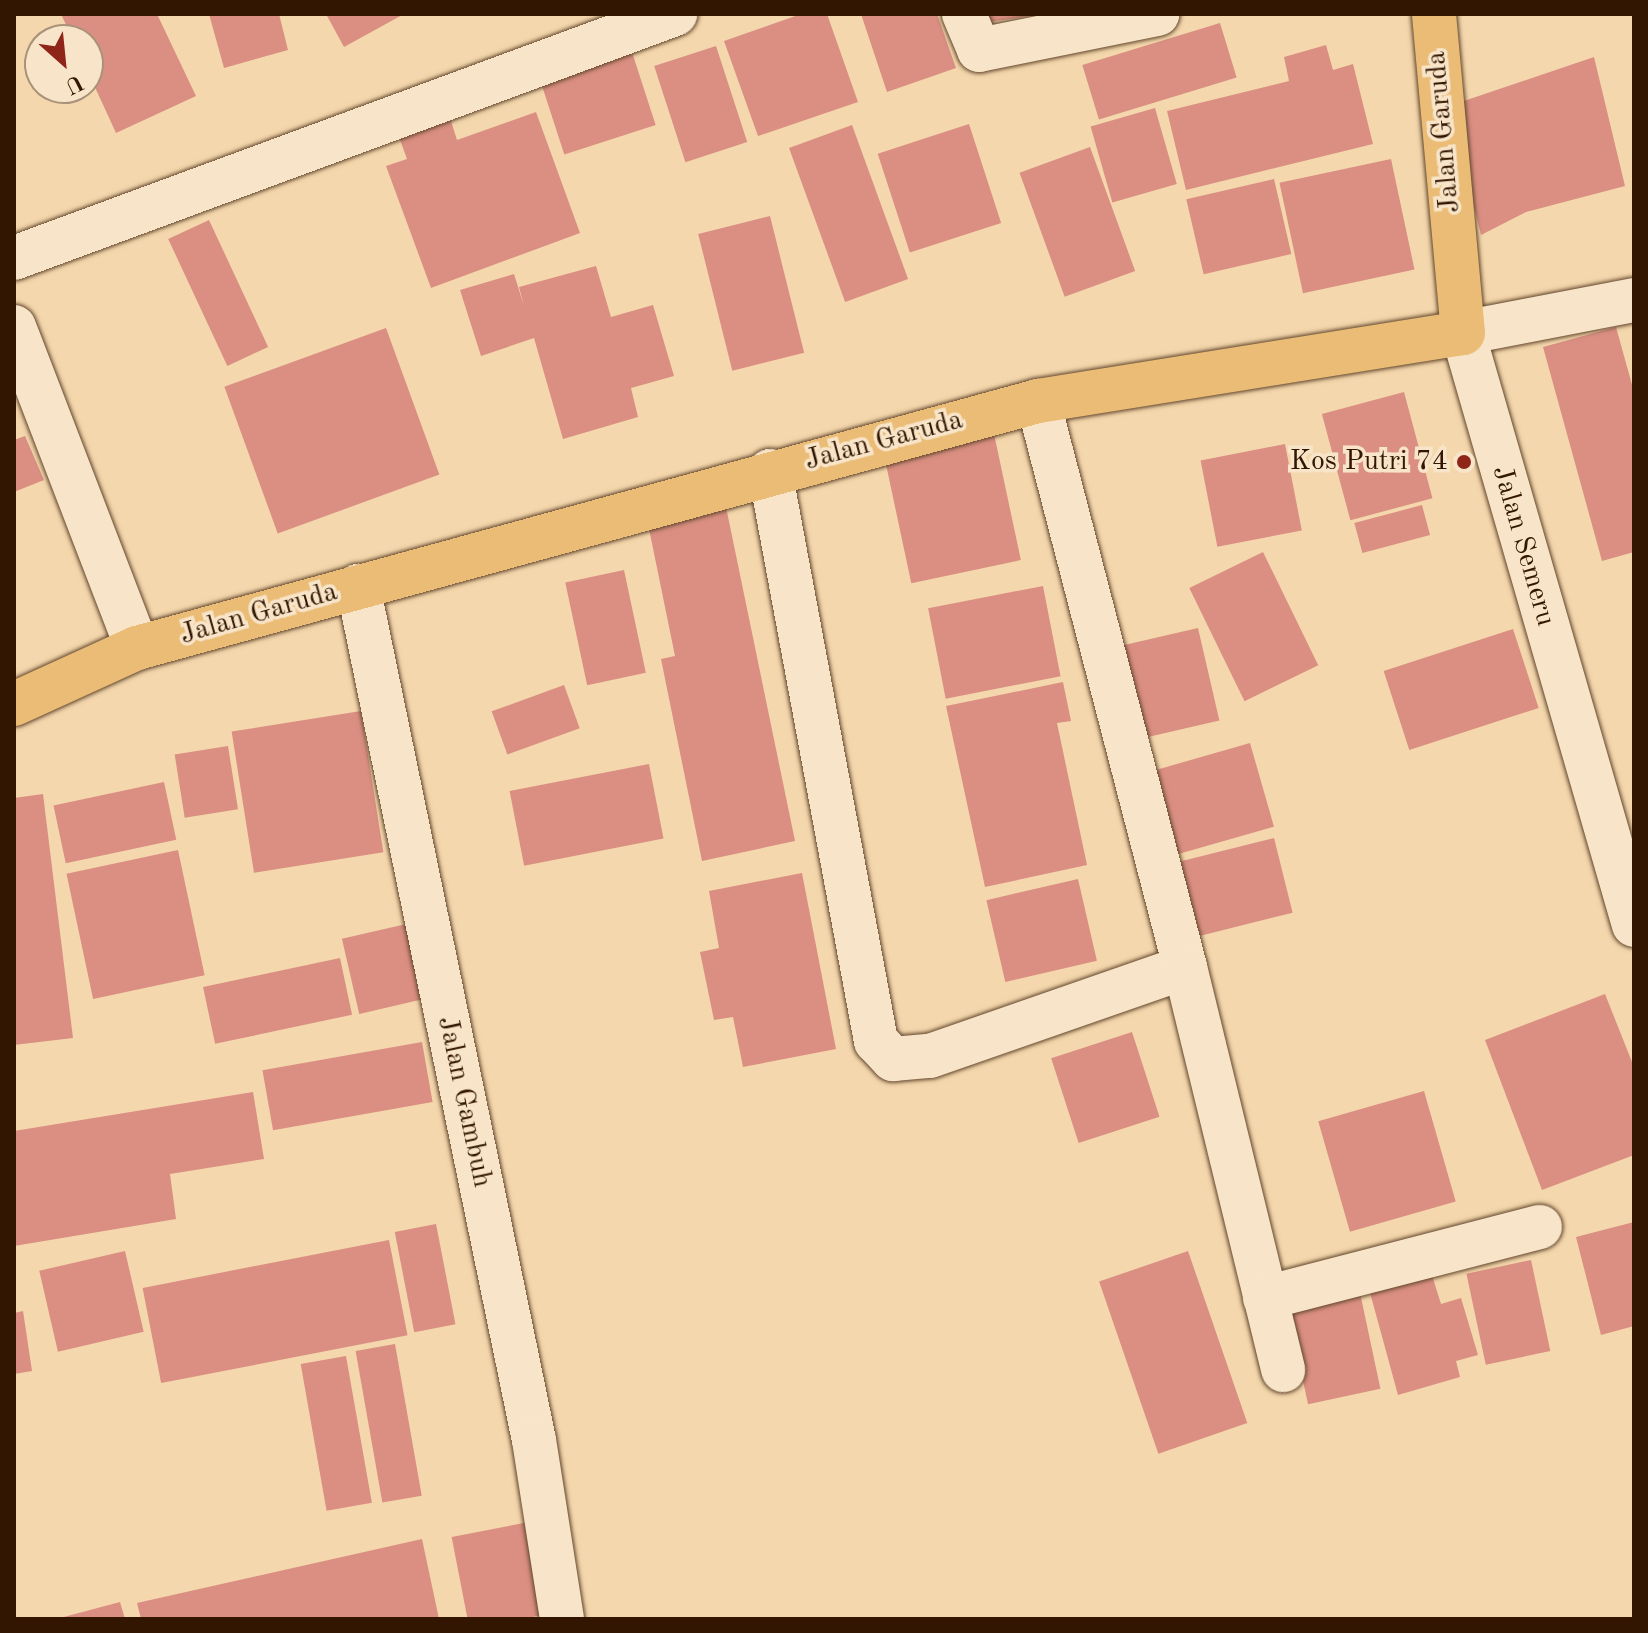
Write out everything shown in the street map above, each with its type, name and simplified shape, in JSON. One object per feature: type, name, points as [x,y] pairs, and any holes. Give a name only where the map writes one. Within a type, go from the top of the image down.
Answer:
[{"type":"main road","name":"Jalan Garuda","points":[[14,704],[137,648],[770,471],[1038,401],[1463,333],[1434,14]]},
{"type":"street","points":[[14,258],[675,14]]},
{"type":"street","points":[[964,14],[979,50],[1157,14]]},
{"type":"street","points":[[1463,333],[1634,300]]},
{"type":"street","points":[[14,327],[137,648]]},
{"type":"street","name":"Jalan Semeru","points":[[1463,333],[1634,925]]},
{"type":"street","points":[[1038,401],[1185,967],[1283,1370]]},
{"type":"street","points":[[770,471],[871,1027],[883,1052],[903,1061],[930,1056],[1185,967]]},
{"type":"street","name":"Jalan Gambuh","points":[[358,586],[534,1440],[562,1619]]},
{"type":"street","points":[[1265,1298],[1540,1227]]},
{"type":"building","points":[[61,14],[157,14],[196,96],[116,133],[103,104],[104,24],[66,24]]},
{"type":"building","points":[[209,14],[279,14],[288,50],[224,68]]},
{"type":"building","points":[[326,14],[404,14],[344,47]]},
{"type":"building","points":[[801,14],[827,14],[858,102],[758,136],[724,41]]},
{"type":"building","points":[[861,14],[937,14],[956,68],[887,92]]},
{"type":"building","points":[[979,14],[1028,14],[1029,16],[982,23]]},
{"type":"building","points":[[1220,23],[1237,78],[1099,120],[1082,65]]},
{"type":"building","points":[[1326,45],[1333,70],[1353,64],[1373,144],[1186,190],[1167,111],[1289,81],[1284,57]]},
{"type":"building","points":[[630,46],[656,125],[564,155],[539,76]]},
{"type":"building","points":[[716,46],[747,142],[685,162],[654,66]]},
{"type":"building","points":[[1594,57],[1625,186],[1526,212],[1481,235],[1449,106]]},
{"type":"building","points":[[1155,108],[1177,184],[1112,202],[1091,126]]},
{"type":"building","points":[[536,112],[580,233],[431,288],[386,166],[407,159],[399,137],[450,118],[457,140]]},
{"type":"building","points":[[969,124],[1001,223],[910,253],[878,154]]},
{"type":"building","points":[[852,125],[908,279],[845,302],[789,148]]},
{"type":"building","points":[[1090,147],[1135,271],[1065,297],[1020,173]]},
{"type":"building","points":[[1391,159],[1414,270],[1303,293],[1279,183]]},
{"type":"building","points":[[1274,179],[1291,254],[1204,274],[1186,199]]},
{"type":"building","points":[[770,216],[804,353],[732,371],[698,234]]},
{"type":"building","points":[[209,220],[268,347],[227,366],[168,239]]},
{"type":"building","points":[[596,266],[611,317],[653,305],[674,376],[631,388],[638,417],[563,439],[534,338],[481,356],[460,290],[514,274],[524,306],[519,287]]},
{"type":"building","points":[[1616,327],[1634,392],[1634,552],[1602,561],[1543,347]]},
{"type":"building","points":[[386,328],[439,475],[278,533],[224,387]]},
{"type":"building","points":[[1404,392],[1432,498],[1350,520],[1322,414]]},
{"type":"building","points":[[993,429],[1021,560],[911,583],[883,452]]},
{"type":"building","points":[[25,436],[44,480],[14,492],[14,440]]},
{"type":"building","points":[[1285,444],[1302,530],[1217,547],[1201,460]]},
{"type":"building","points":[[725,502],[795,841],[702,861],[661,659],[675,656],[647,519]]},
{"type":"building","points":[[1422,505],[1430,535],[1362,553],[1354,523]]},
{"type":"building","points":[[1263,552],[1318,665],[1245,701],[1189,588]]},
{"type":"building","points":[[624,570],[646,673],[587,685],[565,582]]},
{"type":"building","points":[[1043,586],[1061,676],[946,699],[928,608]]},
{"type":"building","points":[[1198,628],[1219,721],[1141,739],[1120,646]]},
{"type":"building","points":[[1513,629],[1539,708],[1409,750],[1384,671]]},
{"type":"building","points":[[1063,682],[1071,721],[1057,723],[1087,865],[985,887],[946,706]]},
{"type":"building","points":[[564,685],[580,728],[507,755],[492,711]]},
{"type":"building","points":[[361,711],[383,852],[254,873],[232,731]]},
{"type":"building","points":[[1250,743],[1274,827],[1174,855],[1150,772]]},
{"type":"building","points":[[228,746],[238,809],[185,818],[175,754]]},
{"type":"building","points":[[649,764],[664,839],[524,866],[510,791]]},
{"type":"building","points":[[164,782],[176,840],[66,863],[53,805]]},
{"type":"building","points":[[43,794],[73,1038],[14,1045],[14,798]]},
{"type":"building","points":[[1274,838],[1293,913],[1195,937],[1176,862]]},
{"type":"building","points":[[178,850],[205,975],[93,999],[66,874]]},
{"type":"building","points":[[802,873],[836,1049],[743,1067],[733,1017],[714,1020],[700,952],[719,948],[709,891]]},
{"type":"building","points":[[1078,879],[1097,961],[1005,982],[986,900]]},
{"type":"building","points":[[415,922],[432,997],[359,1014],[342,939]]},
{"type":"building","points":[[340,958],[352,1015],[215,1044],[203,987]]},
{"type":"building","points":[[1605,994],[1634,1067],[1634,1155],[1542,1190],[1485,1040]]},
{"type":"building","points":[[1132,1032],[1160,1117],[1079,1143],[1051,1058]]},
{"type":"building","points":[[422,1042],[433,1102],[273,1130],[262,1070]]},
{"type":"building","points":[[1424,1091],[1456,1202],[1350,1232],[1318,1121]]},
{"type":"building","points":[[253,1092],[264,1159],[170,1174],[176,1219],[14,1246],[14,1131]]},
{"type":"building","points":[[1634,1222],[1634,1326],[1601,1335],[1576,1237]]},
{"type":"building","points":[[436,1224],[455,1324],[414,1332],[395,1232]]},
{"type":"building","points":[[389,1240],[408,1335],[161,1383],[143,1288]]},
{"type":"building","points":[[125,1251],[144,1332],[58,1352],[39,1271]]},
{"type":"building","points":[[1188,1251],[1247,1423],[1158,1454],[1099,1282]]},
{"type":"building","points":[[1531,1260],[1550,1351],[1486,1365],[1466,1274]]},
{"type":"building","points":[[1431,1272],[1441,1304],[1461,1298],[1478,1355],[1456,1361],[1460,1377],[1398,1395],[1369,1289]]},
{"type":"building","points":[[1359,1288],[1380,1389],[1308,1404],[1287,1303]]},
{"type":"building","points":[[23,1311],[32,1371],[14,1374],[14,1313]]},
{"type":"building","points":[[395,1344],[422,1496],[382,1503],[356,1351]]},
{"type":"building","points":[[346,1356],[372,1503],[327,1511],[301,1364]]},
{"type":"building","points":[[539,1520],[557,1612],[522,1619],[468,1619],[452,1537]]},
{"type":"building","points":[[422,1539],[439,1619],[141,1619],[137,1603]]},
{"type":"building","points":[[120,1602],[125,1619],[60,1619],[60,1618]]},
{"type":"place","name":"Kos Putri 74","points":[[1464,462]]}]
